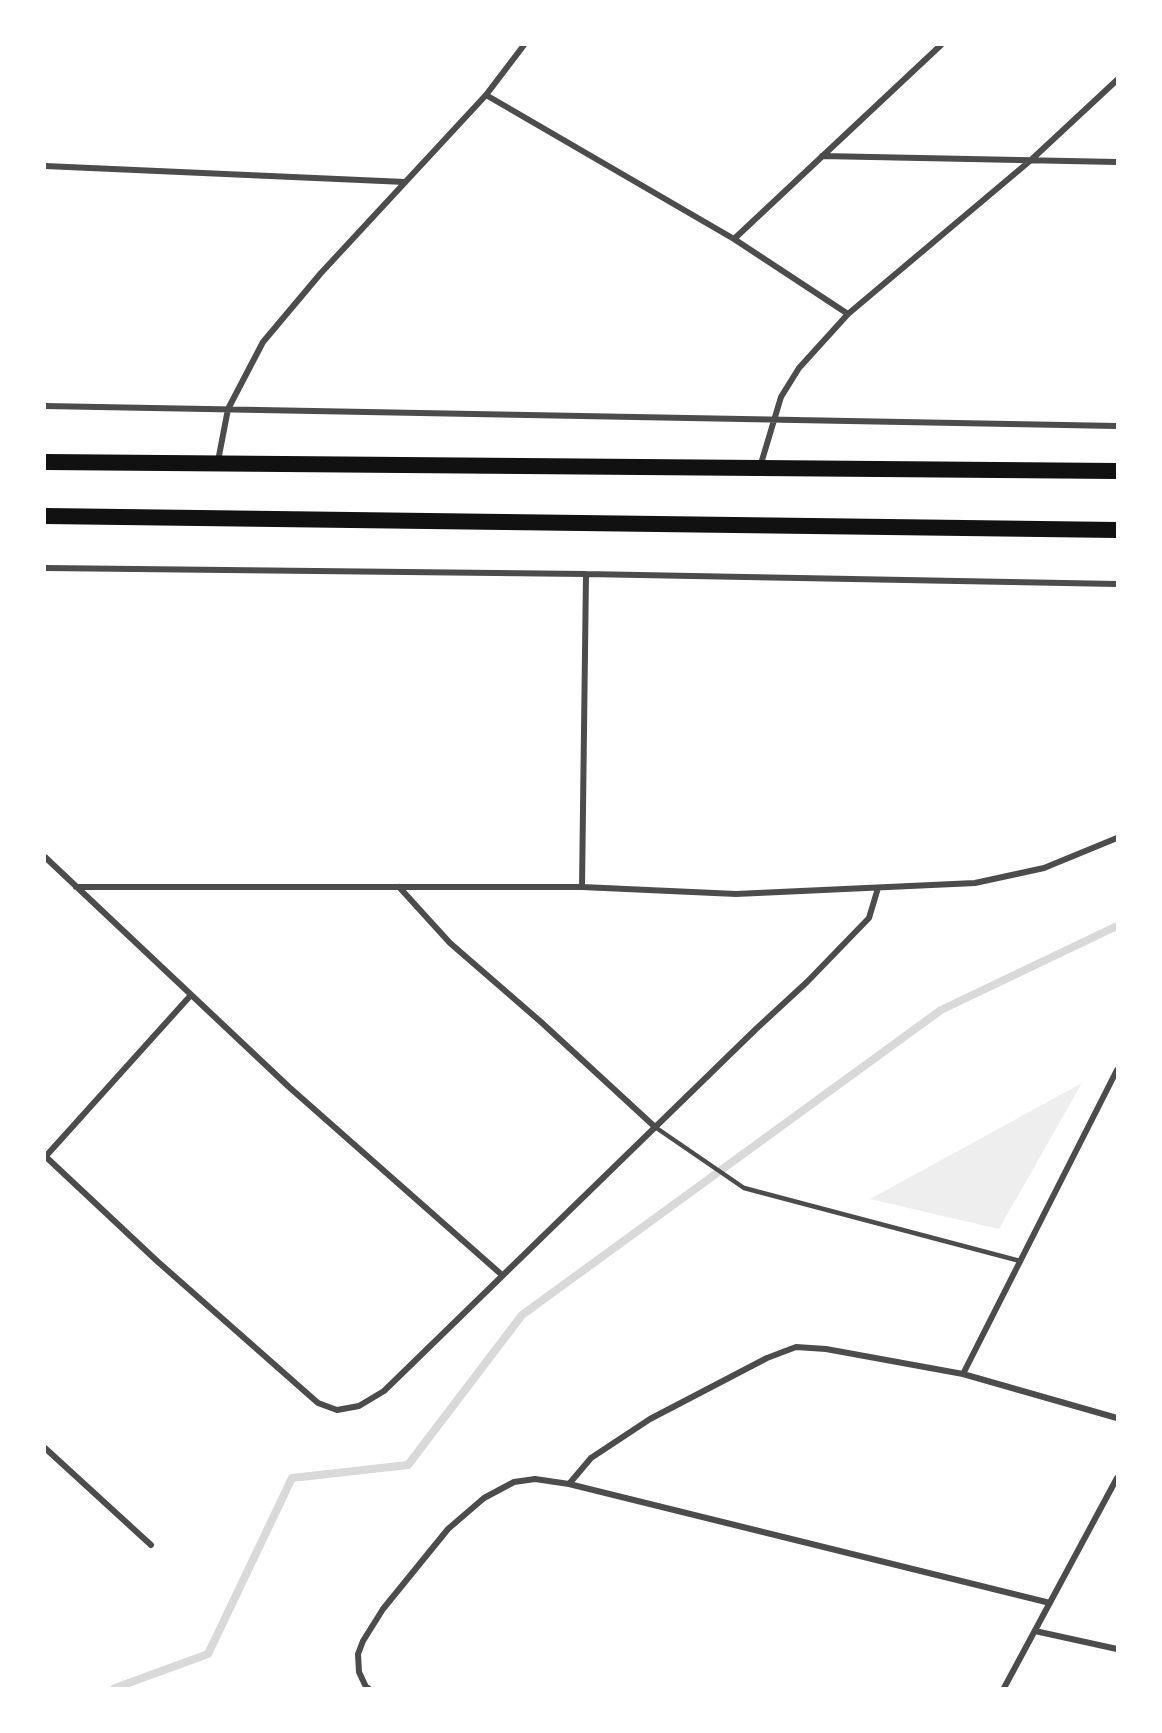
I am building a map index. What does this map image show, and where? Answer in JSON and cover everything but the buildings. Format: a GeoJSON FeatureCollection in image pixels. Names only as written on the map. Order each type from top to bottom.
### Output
{"type":"FeatureCollection","features":[{"type":"Feature","properties":{"kind":"highway"},"geometry":{"type":"LineString","coordinates":[[45,462],[1117,471]]}},
{"type":"Feature","properties":{"kind":"highway"},"geometry":{"type":"LineString","coordinates":[[45,516],[1117,530]]}},
{"type":"Feature","properties":{"kind":"street"},"geometry":{"type":"LineString","coordinates":[[218,462],[228,409],[263,342],[321,273],[486,95],[524,45]]}},
{"type":"Feature","properties":{"kind":"street"},"geometry":{"type":"LineString","coordinates":[[734,238],[941,45]]}},
{"type":"Feature","properties":{"kind":"street"},"geometry":{"type":"LineString","coordinates":[[759,468],[781,397],[799,368],[848,314],[1031,160],[1117,80]]}},
{"type":"Feature","properties":{"kind":"street"},"geometry":{"type":"LineString","coordinates":[[486,95],[734,238],[848,314]]}},
{"type":"Feature","properties":{"kind":"street"},"geometry":{"type":"LineString","coordinates":[[822,156],[1117,162]]}},
{"type":"Feature","properties":{"kind":"street"},"geometry":{"type":"LineString","coordinates":[[45,166],[405,182]]}},
{"type":"Feature","properties":{"kind":"street"},"geometry":{"type":"LineString","coordinates":[[45,406],[1117,426]]}},
{"type":"Feature","properties":{"kind":"street"},"geometry":{"type":"LineString","coordinates":[[45,568],[586,574],[1117,584]]}},
{"type":"Feature","properties":{"kind":"street"},"geometry":{"type":"LineString","coordinates":[[582,887],[586,574]]}},
{"type":"Feature","properties":{"kind":"street"},"geometry":{"type":"LineString","coordinates":[[76,887],[582,887],[736,894],[878,888],[975,883],[1044,868],[1117,838]]}},
{"type":"Feature","properties":{"kind":"street"},"geometry":{"type":"LineString","coordinates":[[45,857],[289,1087],[502,1275]]}},
{"type":"Feature","properties":{"kind":"street"},"geometry":{"type":"LineString","coordinates":[[399,886],[450,943],[541,1022],[655,1127]]}},
{"type":"Feature","properties":{"kind":"street"},"geometry":{"type":"LineString","coordinates":[[191,995],[45,1156],[157,1261],[318,1403],[337,1410],[359,1406],[384,1391],[807,982],[869,918],[878,888]]}},
{"type":"Feature","properties":{"kind":"street"},"geometry":{"type":"LineString","coordinates":[[963,1374],[1117,1070]]}},
{"type":"Feature","properties":{"kind":"street"},"geometry":{"type":"LineString","coordinates":[[568,1484],[581,1467],[602,1449],[650,1419],[781,1351],[796,1347],[811,1347],[963,1374],[1117,1418]]}},
{"type":"Feature","properties":{"kind":"street"},"geometry":{"type":"LineString","coordinates":[[45,1448],[151,1545]]}},
{"type":"Feature","properties":{"kind":"street"},"geometry":{"type":"LineString","coordinates":[[1004,1688],[1117,1478]]}},
{"type":"Feature","properties":{"kind":"street"},"geometry":{"type":"LineString","coordinates":[[368,1688],[359,1672],[358,1654],[363,1641],[383,1609],[448,1529],[484,1498],[514,1482],[535,1479],[568,1484],[1050,1603]]}},
{"type":"Feature","properties":{"kind":"street"},"geometry":{"type":"LineString","coordinates":[[1035,1630],[1117,1649]]}},
{"type":"Feature","properties":{"kind":"lane"},"geometry":{"type":"LineString","coordinates":[[655,1127],[744,1188],[1020,1261]]}},
{"type":"Feature","properties":{"kind":"shaded area"},"geometry":{"type":"Polygon","coordinates":[[[1082,1083],[999,1229],[870,1199],[1082,1083]]]}},
{"type":"Feature","properties":{"kind":"waterway"},"geometry":{"type":"LineString","coordinates":[[115,1688],[208,1654],[292,1478],[408,1465],[522,1315],[941,1010],[1117,926]]}}]}
